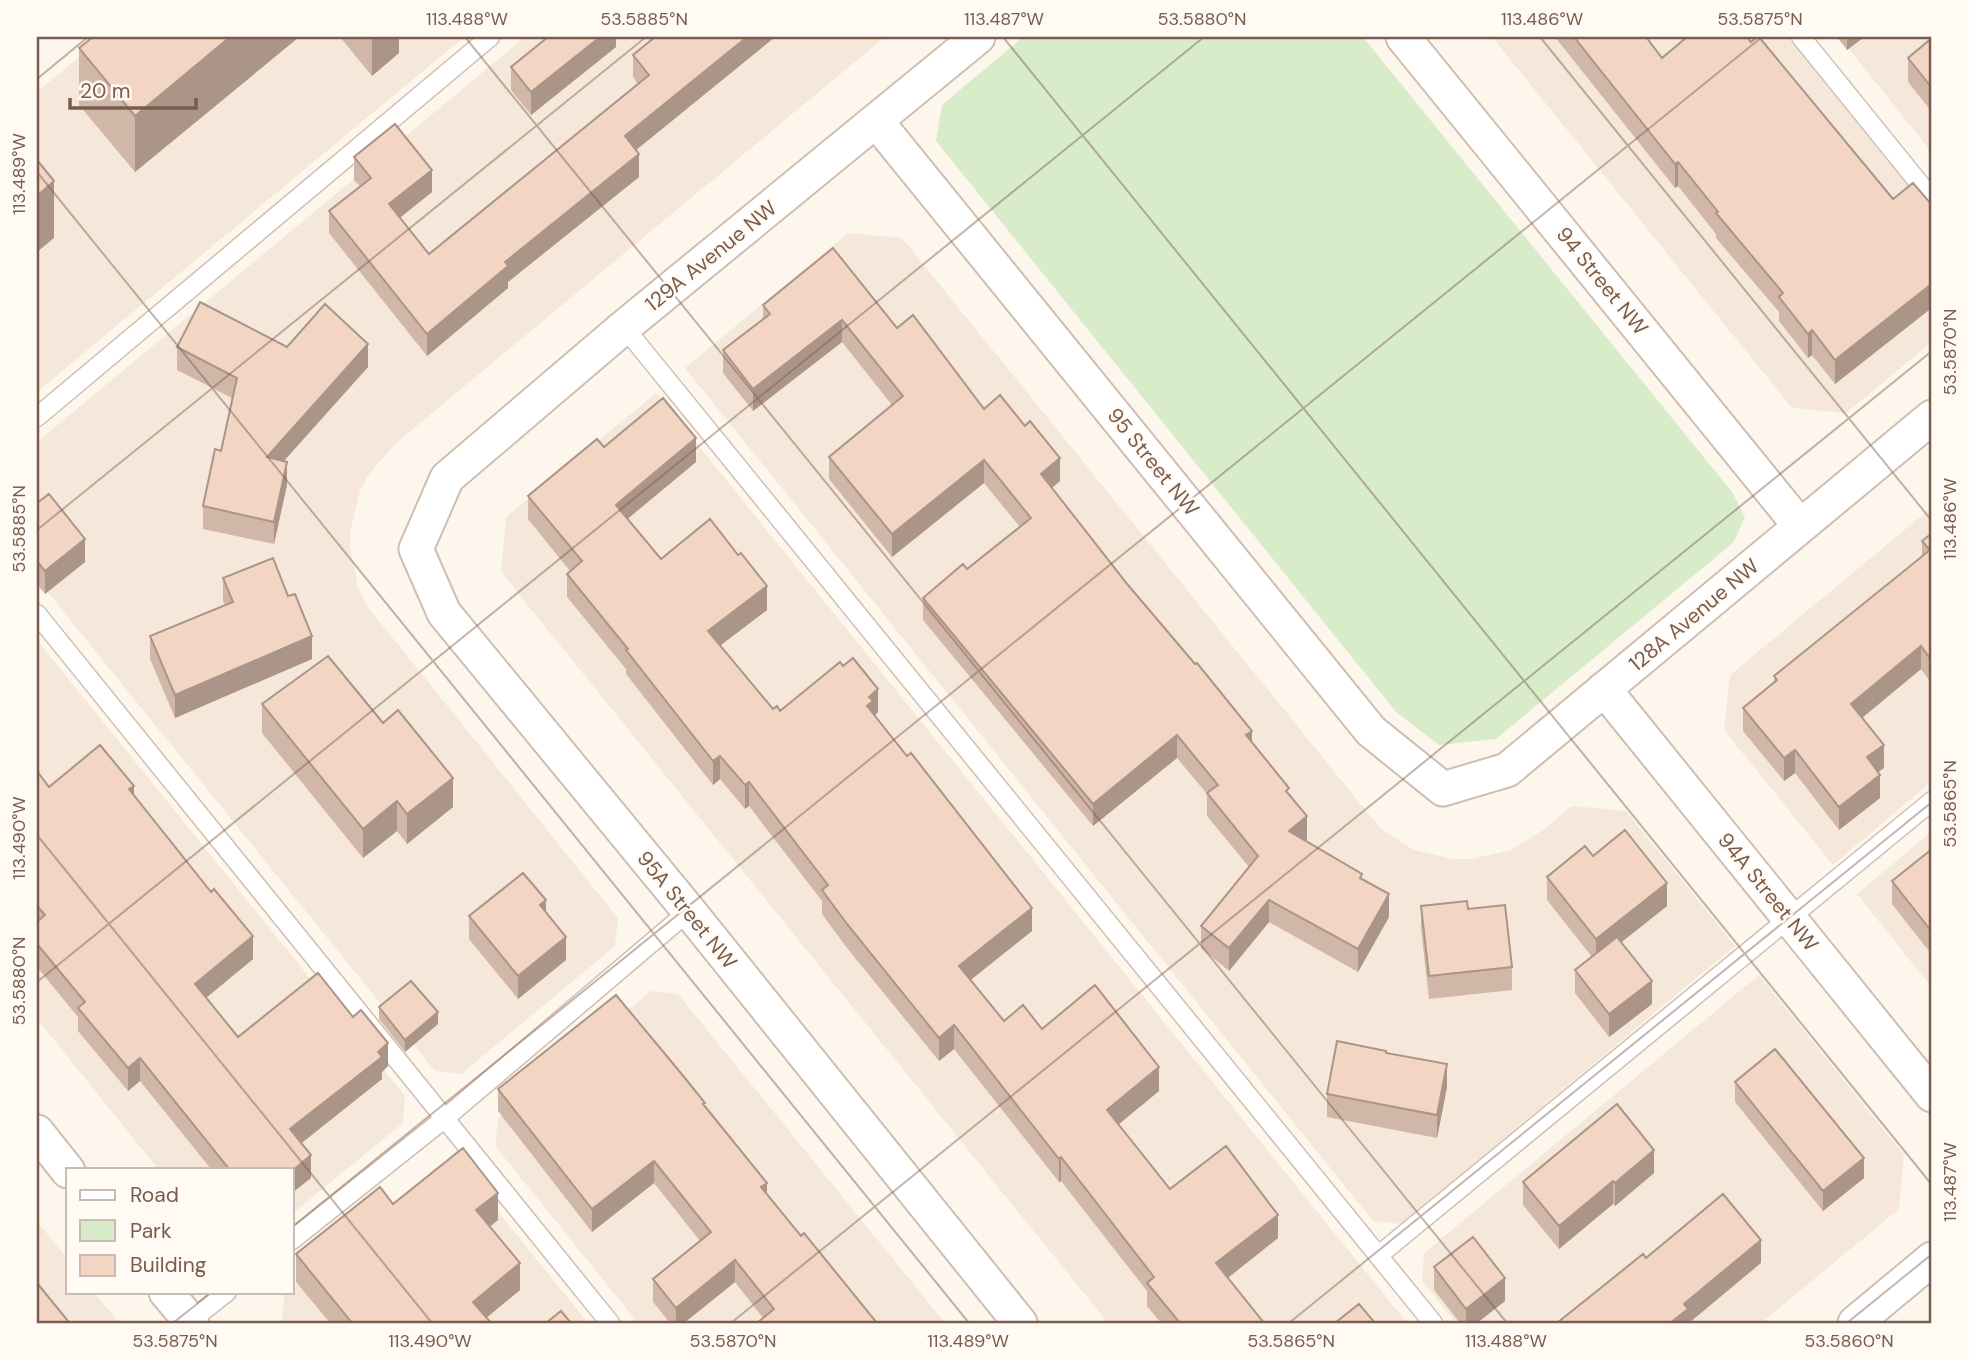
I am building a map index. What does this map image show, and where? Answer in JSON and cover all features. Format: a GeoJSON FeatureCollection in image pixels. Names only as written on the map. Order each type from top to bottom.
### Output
{"type":"FeatureCollection","features":[{"type":"Feature","properties":{"kind":"street","name":"129A Avenue NW"},"geometry":{"type":"LineString","coordinates":[[447,478],[624,327],[978,37]]}},
{"type":"Feature","properties":{"kind":"street","name":"94 Street NW"},"geometry":{"type":"LineString","coordinates":[[1404,37],[1800,526]]}},
{"type":"Feature","properties":{"kind":"street","name":"95 Street NW"},"geometry":{"type":"LineString","coordinates":[[877,122],[1371,731],[1444,789]]}},
{"type":"Feature","properties":{"kind":"street","name":"128A Avenue NW"},"geometry":{"type":"LineString","coordinates":[[1444,789],[1507,770],[1932,417]]}},
{"type":"Feature","properties":{"kind":"street","name":"95A Street NW"},"geometry":{"type":"LineString","coordinates":[[447,478],[416,549],[444,613],[689,911],[1020,1323]]}},
{"type":"Feature","properties":{"kind":"street","name":"94A Street NW"},"geometry":{"type":"LineString","coordinates":[[1604,689],[1932,1096]]}},
{"type":"Feature","properties":{"kind":"street"},"geometry":{"type":"LineString","coordinates":[[37,1132],[66,1168]]}},
{"type":"Feature","properties":{"kind":"street"},"geometry":{"type":"LineString","coordinates":[[1855,1323],[1932,1259]]}},
{"type":"Feature","properties":{"kind":"street"},"geometry":{"type":"LineString","coordinates":[[168,1294],[191,1322]]}},
{"type":"Feature","properties":{"kind":"lane"},"geometry":{"type":"LineString","coordinates":[[37,417],[490,37]]}},
{"type":"Feature","properties":{"kind":"lane"},"geometry":{"type":"LineString","coordinates":[[1801,37],[1932,200]]}},
{"type":"Feature","properties":{"kind":"lane"},"geometry":{"type":"LineString","coordinates":[[624,327],[1433,1323]]}},
{"type":"Feature","properties":{"kind":"lane"},"geometry":{"type":"LineString","coordinates":[[37,614],[610,1323]]}},
{"type":"Feature","properties":{"kind":"lane"},"geometry":{"type":"LineString","coordinates":[[1379,1255],[1932,801]]}},
{"type":"Feature","properties":{"kind":"lane"},"geometry":{"type":"LineString","coordinates":[[294,1238],[444,1119],[689,911]]}},
{"type":"Feature","properties":{"kind":"lane"},"geometry":{"type":"LineString","coordinates":[[191,1322],[225,1294]]}},
{"type":"Feature","properties":{"kind":"shaded area"},"geometry":{"type":"Polygon","coordinates":[[[103,37],[464,37],[37,392],[37,92],[103,37]]]}},
{"type":"Feature","properties":{"kind":"shaded area"},"geometry":{"type":"Polygon","coordinates":[[[525,37],[885,37],[396,443],[369,474],[360,491],[351,528],[350,547],[358,587],[367,606],[618,918],[615,946],[461,1074],[435,1071],[37,579],[37,442],[525,37]]]}},
{"type":"Feature","properties":{"kind":"shaded area"},"geometry":{"type":"Polygon","coordinates":[[[1492,37],[1789,37],[1932,214],[1932,342],[1846,413],[1792,408],[1492,37]]]}},
{"type":"Feature","properties":{"kind":"shaded area"},"geometry":{"type":"Polygon","coordinates":[[[1839,37],[1932,37],[1932,153],[1886,95],[1839,37]]]}},
{"type":"Feature","properties":{"kind":"shaded area"},"geometry":{"type":"Polygon","coordinates":[[[848,233],[902,238],[1380,828],[1414,850],[1452,859],[1472,859],[1511,850],[1543,830],[1572,806],[1626,811],[1735,946],[1401,1224],[1373,1221],[685,368],[848,233]]]}},
{"type":"Feature","properties":{"kind":"shaded area"},"geometry":{"type":"Polygon","coordinates":[[[656,393],[1407,1323],[1108,1323],[501,572],[506,517],[656,393]]]}},
{"type":"Feature","properties":{"kind":"shaded area"},"geometry":{"type":"Polygon","coordinates":[[[1932,507],[1932,781],[1833,865],[1724,730],[1730,675],[1932,507]]]}},
{"type":"Feature","properties":{"kind":"shaded area"},"geometry":{"type":"Polygon","coordinates":[[[37,640],[405,1096],[403,1123],[294,1212],[294,1168],[157,1168],[37,1019],[37,640]]]}},
{"type":"Feature","properties":{"kind":"shaded area"},"geometry":{"type":"Polygon","coordinates":[[[1932,831],[1932,988],[1857,894],[1932,831]]]}},
{"type":"Feature","properties":{"kind":"shaded area"},"geometry":{"type":"Polygon","coordinates":[[[1759,975],[1904,1155],[1899,1209],[1761,1323],[1456,1323],[1422,1281],[1424,1253],[1759,975]]]}},
{"type":"Feature","properties":{"kind":"shaded area"},"geometry":{"type":"Polygon","coordinates":[[[651,991],[678,994],[945,1323],[638,1323],[495,1146],[498,1118],[651,991]]]}},
{"type":"Feature","properties":{"kind":"shaded area"},"geometry":{"type":"Polygon","coordinates":[[[438,1168],[465,1171],[588,1323],[282,1323],[284,1295],[294,1294],[294,1286],[438,1168]]]}},
{"type":"Feature","properties":{"kind":"shaded area"},"geometry":{"type":"Polygon","coordinates":[[[37,1221],[66,1257],[66,1294],[96,1294],[119,1323],[37,1323],[37,1221]]]}},
{"type":"Feature","properties":{"kind":"green space"},"geometry":{"type":"Polygon","coordinates":[[[1023,37],[1363,37],[1732,492],[1745,517],[1733,543],[1496,739],[1439,745],[1396,712],[936,141],[942,105],[1023,37]]]}},
{"type":"Feature","properties":{"kind":"building"},"geometry":{"type":"Polygon","coordinates":[[[93,37],[230,37],[135,116],[79,48],[93,37]]]}},
{"type":"Feature","properties":{"kind":"building"},"geometry":{"type":"Polygon","coordinates":[[[548,37],[600,37],[531,92],[511,67],[548,37]]]}},
{"type":"Feature","properties":{"kind":"building"},"geometry":{"type":"Polygon","coordinates":[[[655,37],[747,37],[625,136],[639,154],[505,262],[508,266],[427,334],[329,211],[371,178],[354,157],[395,124],[432,170],[389,204],[429,254],[649,75],[633,55],[655,37]]]}},
{"type":"Feature","properties":{"kind":"building"},"geometry":{"type":"Polygon","coordinates":[[[1574,37],[1646,37],[1662,58],[1687,37],[1747,37],[1751,42],[1759,37],[1893,199],[1913,183],[1932,205],[1932,290],[1929,286],[1835,360],[1812,330],[1808,334],[1779,297],[1783,293],[1574,37]]]}},
{"type":"Feature","properties":{"kind":"building"},"geometry":{"type":"Polygon","coordinates":[[[1932,38],[1932,88],[1908,58],[1932,38]]]}},
{"type":"Feature","properties":{"kind":"building"},"geometry":{"type":"Polygon","coordinates":[[[37,160],[54,181],[37,196],[37,160]]]}},
{"type":"Feature","properties":{"kind":"building"},"geometry":{"type":"Polygon","coordinates":[[[833,248],[897,328],[913,315],[984,409],[1000,395],[1025,426],[1030,421],[1060,458],[1041,474],[1128,585],[1252,731],[1246,735],[1289,788],[1286,791],[1307,816],[1289,831],[1362,874],[1360,878],[1389,894],[1358,949],[1269,900],[1229,948],[1201,926],[1258,856],[1207,793],[1218,785],[1177,735],[1093,804],[923,598],[963,564],[967,569],[1031,518],[984,460],[892,534],[829,457],[903,396],[842,320],[753,389],[723,350],[770,314],[763,305],[833,248]]]}},
{"type":"Feature","properties":{"kind":"building"},"geometry":{"type":"Polygon","coordinates":[[[200,302],[287,347],[325,304],[368,344],[267,457],[287,462],[274,522],[203,506],[215,449],[221,451],[237,378],[177,347],[200,302]]]}},
{"type":"Feature","properties":{"kind":"building"},"geometry":{"type":"Polygon","coordinates":[[[663,398],[696,438],[616,505],[661,559],[710,519],[767,586],[708,631],[773,709],[777,706],[780,711],[840,662],[843,666],[853,658],[878,689],[869,697],[873,701],[867,706],[907,756],[911,753],[1032,908],[959,966],[1004,1021],[1023,1005],[1042,1029],[1095,985],[1159,1067],[1107,1110],[1170,1189],[1226,1146],[1278,1215],[1216,1263],[1264,1323],[1180,1323],[1147,1283],[1154,1277],[954,1025],[939,1038],[847,924],[822,890],[828,885],[749,782],[745,785],[720,756],[713,761],[567,574],[582,561],[528,496],[597,439],[604,447],[663,398]]]}},
{"type":"Feature","properties":{"kind":"building"},"geometry":{"type":"Polygon","coordinates":[[[49,494],[85,539],[45,571],[37,561],[37,503],[49,494]]]}},
{"type":"Feature","properties":{"kind":"building"},"geometry":{"type":"Polygon","coordinates":[[[1932,533],[1932,661],[1921,646],[1851,704],[1884,745],[1867,757],[1880,775],[1839,807],[1795,750],[1784,758],[1743,708],[1777,680],[1774,676],[1930,550],[1922,541],[1932,533]]]}},
{"type":"Feature","properties":{"kind":"building"},"geometry":{"type":"Polygon","coordinates":[[[273,558],[288,596],[295,594],[312,636],[175,695],[150,636],[233,602],[223,578],[273,558]]]}},
{"type":"Feature","properties":{"kind":"building"},"geometry":{"type":"Polygon","coordinates":[[[328,656],[383,723],[398,710],[453,778],[407,814],[397,801],[363,829],[262,704],[328,656]]]}},
{"type":"Feature","properties":{"kind":"building"},"geometry":{"type":"Polygon","coordinates":[[[100,745],[134,786],[129,789],[211,892],[214,889],[253,936],[195,984],[238,1037],[318,973],[353,1017],[361,1010],[388,1043],[378,1052],[382,1057],[290,1129],[311,1155],[294,1169],[228,1168],[140,1058],[128,1068],[78,1008],[85,1002],[37,944],[37,922],[45,915],[37,906],[37,771],[49,787],[100,745]]]}},
{"type":"Feature","properties":{"kind":"building"},"geometry":{"type":"Polygon","coordinates":[[[1625,830],[1667,883],[1596,939],[1547,877],[1585,846],[1593,856],[1625,830]]]}},
{"type":"Feature","properties":{"kind":"building"},"geometry":{"type":"Polygon","coordinates":[[[1932,849],[1932,932],[1892,881],[1932,849]]]}},
{"type":"Feature","properties":{"kind":"building"},"geometry":{"type":"Polygon","coordinates":[[[523,873],[546,900],[540,905],[566,937],[518,976],[469,916],[523,873]]]}},
{"type":"Feature","properties":{"kind":"building"},"geometry":{"type":"Polygon","coordinates":[[[1467,901],[1468,909],[1505,905],[1512,967],[1429,976],[1421,906],[1467,901]]]}},
{"type":"Feature","properties":{"kind":"building"},"geometry":{"type":"Polygon","coordinates":[[[1617,937],[1652,981],[1609,1014],[1575,970],[1617,937]]]}},
{"type":"Feature","properties":{"kind":"building"},"geometry":{"type":"Polygon","coordinates":[[[411,981],[438,1012],[405,1040],[379,1007],[411,981]]]}},
{"type":"Feature","properties":{"kind":"building"},"geometry":{"type":"Polygon","coordinates":[[[616,995],[767,1183],[761,1187],[801,1236],[804,1233],[877,1323],[757,1323],[774,1309],[735,1260],[676,1308],[653,1279],[711,1232],[654,1161],[592,1209],[498,1089],[616,995]]]}},
{"type":"Feature","properties":{"kind":"building"},"geometry":{"type":"Polygon","coordinates":[[[1337,1041],[1447,1064],[1437,1115],[1327,1094],[1337,1041]]]}},
{"type":"Feature","properties":{"kind":"building"},"geometry":{"type":"Polygon","coordinates":[[[1775,1049],[1864,1158],[1823,1191],[1735,1082],[1775,1049]]]}},
{"type":"Feature","properties":{"kind":"building"},"geometry":{"type":"Polygon","coordinates":[[[1617,1104],[1654,1150],[1559,1226],[1523,1182],[1617,1104]]]}},
{"type":"Feature","properties":{"kind":"building"},"geometry":{"type":"Polygon","coordinates":[[[463,1148],[498,1193],[476,1210],[520,1263],[473,1302],[491,1323],[352,1323],[296,1254],[380,1187],[393,1204],[463,1148]]]}},
{"type":"Feature","properties":{"kind":"building"},"geometry":{"type":"Polygon","coordinates":[[[1723,1194],[1761,1240],[1684,1304],[1688,1309],[1670,1323],[1557,1323],[1643,1254],[1646,1258],[1723,1194]]]}},
{"type":"Feature","properties":{"kind":"building"},"geometry":{"type":"Polygon","coordinates":[[[1473,1237],[1505,1278],[1466,1309],[1434,1267],[1473,1237]]]}},
{"type":"Feature","properties":{"kind":"building"},"geometry":{"type":"Polygon","coordinates":[[[37,1283],[68,1321],[66,1323],[37,1323],[37,1283]]]}},
{"type":"Feature","properties":{"kind":"building"},"geometry":{"type":"Polygon","coordinates":[[[1359,1304],[1375,1323],[1335,1323],[1359,1304]]]}},
{"type":"Feature","properties":{"kind":"building"},"geometry":{"type":"Polygon","coordinates":[[[561,1311],[571,1323],[546,1323],[561,1311]]]}}]}
